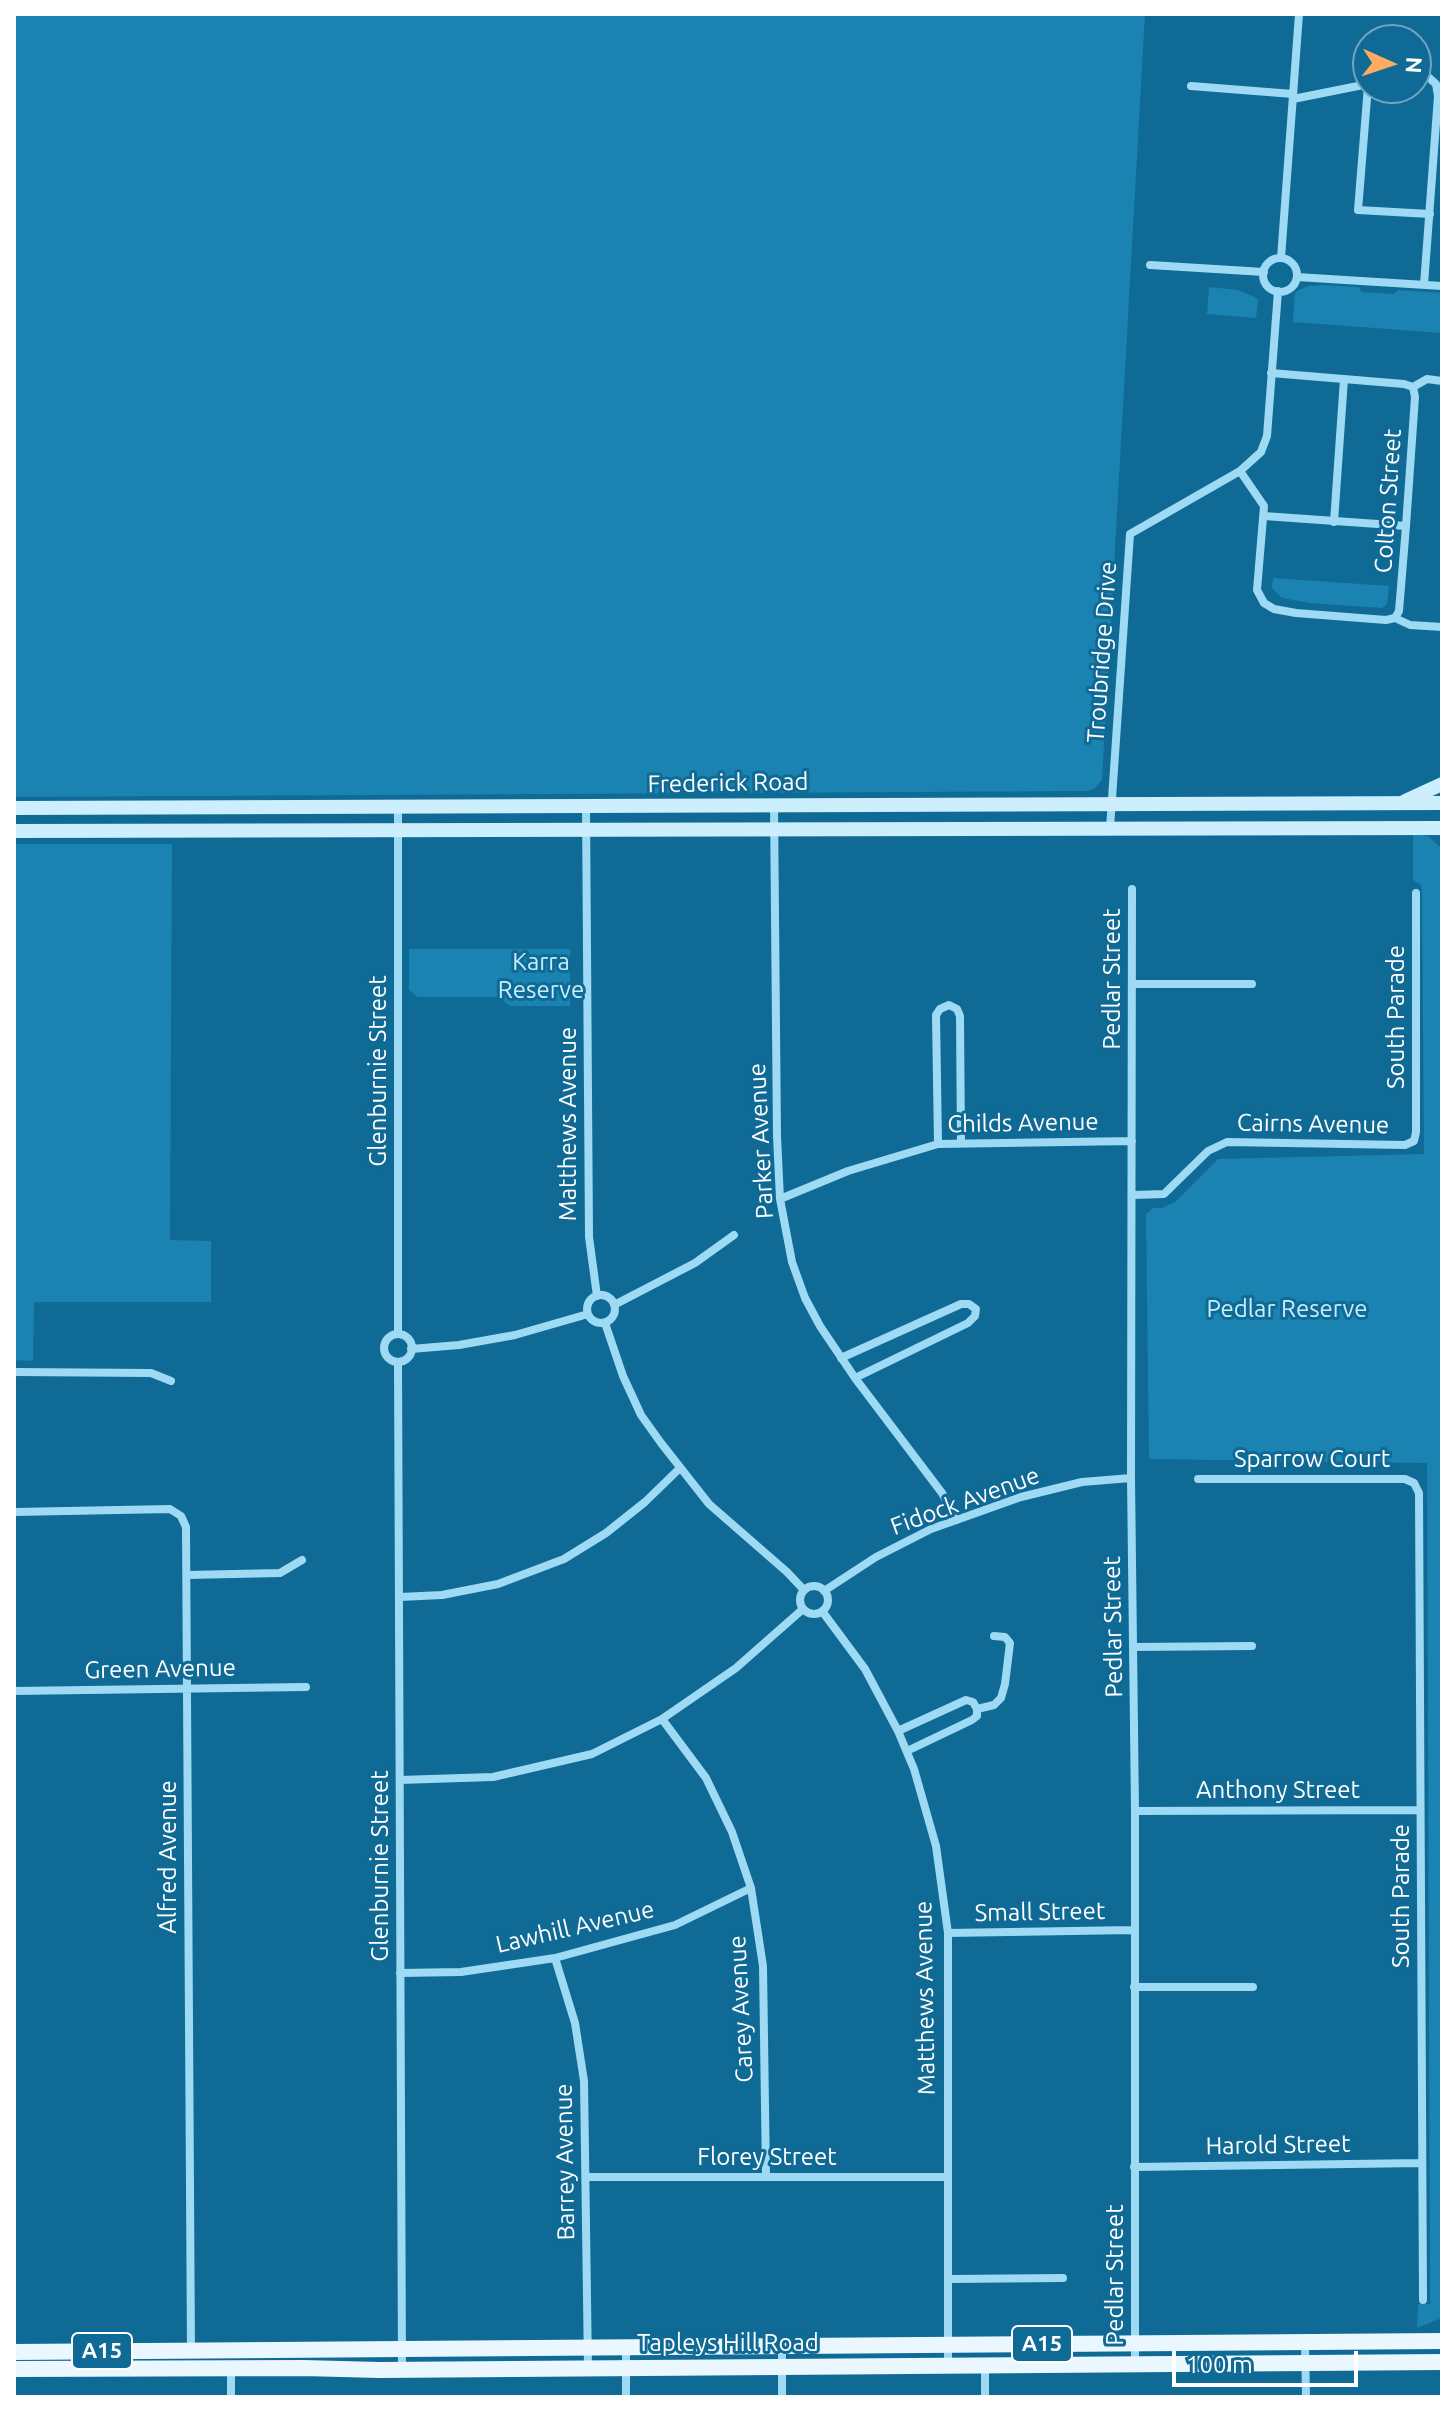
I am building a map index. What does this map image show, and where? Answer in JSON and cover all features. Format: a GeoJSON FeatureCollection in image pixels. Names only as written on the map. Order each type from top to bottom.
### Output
{"type":"FeatureCollection","features":[{"type":"Feature","properties":{"kind":"main road"},"geometry":{"type":"LineString","coordinates":[[1401,803],[1442,784]]}},
{"type":"Feature","properties":{"kind":"main road","name":"Frederick Road"},"geometry":{"type":"LineString","coordinates":[[14,808],[1442,803]]}},
{"type":"Feature","properties":{"kind":"main road"},"geometry":{"type":"LineString","coordinates":[[1420,828],[1442,840]]}},
{"type":"Feature","properties":{"kind":"main road","name":"Frederick Road"},"geometry":{"type":"LineString","coordinates":[[14,831],[1442,828]]}},
{"type":"Feature","properties":{"kind":"main road"},"geometry":{"type":"LineString","coordinates":[[1402,2341],[1430,2334],[1442,2327]]}},
{"type":"Feature","properties":{"kind":"main road","name":"Tapleys Hill Road"},"geometry":{"type":"LineString","coordinates":[[14,2352],[231,2359],[402,2349],[1442,2341]]}},
{"type":"Feature","properties":{"kind":"main road","name":"Tapleys Hill Road"},"geometry":{"type":"LineString","coordinates":[[14,2369],[191,2359]]}},
{"type":"Feature","properties":{"kind":"main road","name":"Tapleys Hill Road"},"geometry":{"type":"LineString","coordinates":[[231,2359],[402,2370],[1442,2362]]}},
{"type":"Feature","properties":{"kind":"street"},"geometry":{"type":"LineString","coordinates":[[1281,258],[1299,14]]}},
{"type":"Feature","properties":{"kind":"street"},"geometry":{"type":"LineString","coordinates":[[1424,285],[1438,96],[1436,84],[1432,80]]}},
{"type":"Feature","properties":{"kind":"street"},"geometry":{"type":"LineString","coordinates":[[1191,86],[1293,96],[1352,87]]}},
{"type":"Feature","properties":{"kind":"street"},"geometry":{"type":"LineString","coordinates":[[1366,104],[1358,210],[1430,214]]}},
{"type":"Feature","properties":{"kind":"street"},"geometry":{"type":"LineString","coordinates":[[1281,258],[1295,266],[1297,277],[1288,290],[1278,291],[1265,283],[1264,272],[1268,263],[1281,258]]}},
{"type":"Feature","properties":{"kind":"street"},"geometry":{"type":"LineString","coordinates":[[1150,265],[1264,272]]}},
{"type":"Feature","properties":{"kind":"street"},"geometry":{"type":"LineString","coordinates":[[1297,277],[1442,286]]}},
{"type":"Feature","properties":{"kind":"street","name":"Troubridge Drive"},"geometry":{"type":"LineString","coordinates":[[1112,802],[1130,534],[1240,471],[1257,457],[1264,446],[1278,291]]}},
{"type":"Feature","properties":{"kind":"street"},"geometry":{"type":"LineString","coordinates":[[1271,373],[1413,387],[1427,379],[1442,381]]}},
{"type":"Feature","properties":{"kind":"street"},"geometry":{"type":"LineString","coordinates":[[1334,522],[1344,379]]}},
{"type":"Feature","properties":{"kind":"street","name":"Colton Street"},"geometry":{"type":"LineString","coordinates":[[1395,618],[1399,611],[1406,526],[1415,397],[1413,387]]}},
{"type":"Feature","properties":{"kind":"street"},"geometry":{"type":"LineString","coordinates":[[1240,471],[1264,506],[1257,590],[1264,603],[1274,609],[1296,613],[1386,620],[1395,618],[1410,625],[1442,627]]}},
{"type":"Feature","properties":{"kind":"street"},"geometry":{"type":"LineString","coordinates":[[1264,516],[1406,526]]}},
{"type":"Feature","properties":{"kind":"street"},"geometry":{"type":"LineString","coordinates":[[1110,828],[1112,802]]}},
{"type":"Feature","properties":{"kind":"street","name":"Parker Avenue"},"geometry":{"type":"LineString","coordinates":[[774,805],[777,1136],[780,1199],[792,1262],[805,1298],[820,1326],[855,1378],[942,1493],[957,1520]]}},
{"type":"Feature","properties":{"kind":"street","name":"Matthews Avenue"},"geometry":{"type":"LineString","coordinates":[[586,806],[589,1237],[597,1296]]}},
{"type":"Feature","properties":{"kind":"street","name":"Glenburnie Street"},"geometry":{"type":"LineString","coordinates":[[398,807],[398,1334]]}},
{"type":"Feature","properties":{"kind":"street","name":"Pedlar Street"},"geometry":{"type":"LineString","coordinates":[[1132,889],[1135,2364]]}},
{"type":"Feature","properties":{"kind":"street","name":"South Parade"},"geometry":{"type":"LineString","coordinates":[[1414,1141],[1416,893]]}},
{"type":"Feature","properties":{"kind":"street"},"geometry":{"type":"LineString","coordinates":[[1132,984],[1252,984]]}},
{"type":"Feature","properties":{"kind":"street"},"geometry":{"type":"LineString","coordinates":[[938,1144],[936,1015],[949,1005],[957,1009],[960,1016],[961,1143]]}},
{"type":"Feature","properties":{"kind":"street","name":"Childs Avenue"},"geometry":{"type":"LineString","coordinates":[[780,1199],[848,1171],[938,1144],[1132,1141]]}},
{"type":"Feature","properties":{"kind":"street","name":"Cairns Avenue"},"geometry":{"type":"LineString","coordinates":[[1133,1195],[1164,1194],[1208,1151],[1227,1142],[1405,1145],[1414,1141]]}},
{"type":"Feature","properties":{"kind":"street"},"geometry":{"type":"LineString","coordinates":[[614,1305],[695,1263],[734,1235]]}},
{"type":"Feature","properties":{"kind":"street"},"geometry":{"type":"LineString","coordinates":[[588,1314],[589,1304],[597,1296],[606,1296],[614,1305]]}},
{"type":"Feature","properties":{"kind":"street"},"geometry":{"type":"LineString","coordinates":[[841,1358],[961,1304],[969,1304],[976,1309],[975,1316],[968,1323],[855,1378]]}},
{"type":"Feature","properties":{"kind":"street"},"geometry":{"type":"LineString","coordinates":[[588,1314],[597,1323],[605,1323],[612,1318],[614,1305]]}},
{"type":"Feature","properties":{"kind":"street"},"geometry":{"type":"LineString","coordinates":[[411,1349],[459,1345],[515,1335],[588,1314]]}},
{"type":"Feature","properties":{"kind":"street"},"geometry":{"type":"LineString","coordinates":[[605,1323],[623,1376],[641,1415],[680,1468],[709,1504],[804,1590]]}},
{"type":"Feature","properties":{"kind":"street"},"geometry":{"type":"LineString","coordinates":[[398,1334],[406,1337],[411,1349],[406,1359],[398,1362],[387,1356],[384,1348],[386,1340],[398,1334]]}},
{"type":"Feature","properties":{"kind":"street","name":"Glenburnie Street"},"geometry":{"type":"LineString","coordinates":[[398,1362],[402,2370]]}},
{"type":"Feature","properties":{"kind":"street"},"geometry":{"type":"LineString","coordinates":[[14,1372],[151,1373],[171,1381]]}},
{"type":"Feature","properties":{"kind":"street"},"geometry":{"type":"LineString","coordinates":[[400,1597],[442,1595],[498,1584],[564,1559],[606,1533],[645,1502],[680,1468]]}},
{"type":"Feature","properties":{"kind":"street","name":"Fidock Avenue"},"geometry":{"type":"LineString","coordinates":[[824,1591],[876,1557],[931,1529],[1021,1497],[1082,1482],[1131,1478]]}},
{"type":"Feature","properties":{"kind":"street","name":"Sparrow Court"},"geometry":{"type":"LineString","coordinates":[[1198,1479],[1405,1479],[1414,1483],[1419,1493]]}},
{"type":"Feature","properties":{"kind":"street","name":"South Parade"},"geometry":{"type":"LineString","coordinates":[[1419,1493],[1423,2300]]}},
{"type":"Feature","properties":{"kind":"street","name":"Alfred Avenue"},"geometry":{"type":"LineString","coordinates":[[14,1512],[170,1509],[181,1516],[186,1527],[191,2359]]}},
{"type":"Feature","properties":{"kind":"street"},"geometry":{"type":"LineString","coordinates":[[187,1575],[280,1573],[302,1560]]}},
{"type":"Feature","properties":{"kind":"street"},"geometry":{"type":"LineString","coordinates":[[814,1587],[824,1591],[828,1601],[822,1611],[814,1614],[803,1609],[800,1599],[804,1590],[814,1587]]}},
{"type":"Feature","properties":{"kind":"street"},"geometry":{"type":"LineString","coordinates":[[400,1780],[493,1777],[592,1754],[662,1719],[736,1668],[803,1609]]}},
{"type":"Feature","properties":{"kind":"street","name":"Matthews Avenue"},"geometry":{"type":"LineString","coordinates":[[822,1611],[865,1669],[898,1731],[936,1846],[948,1933],[948,2366]]}},
{"type":"Feature","properties":{"kind":"street"},"geometry":{"type":"LineString","coordinates":[[977,1709],[994,1705],[1001,1698],[1005,1684],[1010,1643],[1005,1637],[994,1636]]}},
{"type":"Feature","properties":{"kind":"street"},"geometry":{"type":"LineString","coordinates":[[1133,1647],[1252,1646]]}},
{"type":"Feature","properties":{"kind":"street","name":"Green Avenue"},"geometry":{"type":"LineString","coordinates":[[14,1691],[306,1687]]}},
{"type":"Feature","properties":{"kind":"street"},"geometry":{"type":"LineString","coordinates":[[898,1731],[966,1700],[973,1702],[977,1709],[977,1716],[972,1720],[907,1751]]}},
{"type":"Feature","properties":{"kind":"street","name":"Carey Avenue"},"geometry":{"type":"LineString","coordinates":[[662,1719],[706,1778],[732,1832],[751,1888],[763,1966],[766,2177]]}},
{"type":"Feature","properties":{"kind":"street","name":"Anthony Street"},"geometry":{"type":"LineString","coordinates":[[1135,1811],[1420,1810]]}},
{"type":"Feature","properties":{"kind":"street","name":"Lawhill Avenue"},"geometry":{"type":"LineString","coordinates":[[400,1973],[461,1972],[555,1958],[675,1925],[751,1888]]}},
{"type":"Feature","properties":{"kind":"street","name":"Small Street"},"geometry":{"type":"LineString","coordinates":[[948,1933],[1133,1930]]}},
{"type":"Feature","properties":{"kind":"street","name":"Barrey Avenue"},"geometry":{"type":"LineString","coordinates":[[555,1958],[575,2023],[584,2081],[588,2369]]}},
{"type":"Feature","properties":{"kind":"street"},"geometry":{"type":"LineString","coordinates":[[1134,1987],[1253,1987]]}},
{"type":"Feature","properties":{"kind":"street","name":"Harold Street"},"geometry":{"type":"LineString","coordinates":[[1134,2167],[1422,2163]]}},
{"type":"Feature","properties":{"kind":"street","name":"Florey Street"},"geometry":{"type":"LineString","coordinates":[[586,2177],[948,2177]]}},
{"type":"Feature","properties":{"kind":"street"},"geometry":{"type":"LineString","coordinates":[[948,2279],[1063,2278]]}},
{"type":"Feature","properties":{"kind":"street"},"geometry":{"type":"LineString","coordinates":[[1305,2342],[1306,2397]]}},
{"type":"Feature","properties":{"kind":"street"},"geometry":{"type":"LineString","coordinates":[[782,2346],[782,2397]]}},
{"type":"Feature","properties":{"kind":"street"},"geometry":{"type":"LineString","coordinates":[[626,2347],[626,2397]]}},
{"type":"Feature","properties":{"kind":"street"},"geometry":{"type":"LineString","coordinates":[[231,2359],[231,2397]]}},
{"type":"Feature","properties":{"kind":"street"},"geometry":{"type":"LineString","coordinates":[[985,2365],[985,2397]]}},
{"type":"Feature","properties":{"kind":"green space"},"geometry":{"type":"Polygon","coordinates":[[[14,14],[1145,14],[1102,780],[1088,791],[14,797],[14,14]]]}},
{"type":"Feature","properties":{"kind":"green space"},"geometry":{"type":"Polygon","coordinates":[[[1308,286],[1358,287],[1362,292],[1394,294],[1398,290],[1442,293],[1442,333],[1293,322],[1295,292],[1308,286]]]}},
{"type":"Feature","properties":{"kind":"green space"},"geometry":{"type":"Polygon","coordinates":[[[1209,287],[1238,290],[1255,297],[1258,300],[1256,318],[1207,314],[1209,287]]]}},
{"type":"Feature","properties":{"kind":"green space"},"geometry":{"type":"Polygon","coordinates":[[[1273,578],[1389,586],[1387,604],[1382,608],[1282,598],[1272,588],[1273,578]]]}},
{"type":"Feature","properties":{"kind":"green space","name":"Pedlar Reserve"},"geometry":{"type":"Polygon","coordinates":[[[1413,832],[1429,837],[1442,849],[1442,2318],[1417,2328],[1418,2304],[1430,2304],[1427,1463],[1149,1459],[1146,1214],[1153,1208],[1175,1202],[1218,1159],[1424,1154],[1422,893],[1421,885],[1413,880],[1413,832]]]}},
{"type":"Feature","properties":{"kind":"green space"},"geometry":{"type":"Polygon","coordinates":[[[14,844],[172,844],[170,1240],[211,1241],[211,1302],[34,1302],[33,1361],[14,1360],[14,844]]]}},
{"type":"Feature","properties":{"kind":"green space","name":"Karra Reserve"},"geometry":{"type":"Polygon","coordinates":[[[409,949],[570,949],[570,1006],[510,1006],[499,997],[417,997],[409,990],[409,949]]]}}]}
